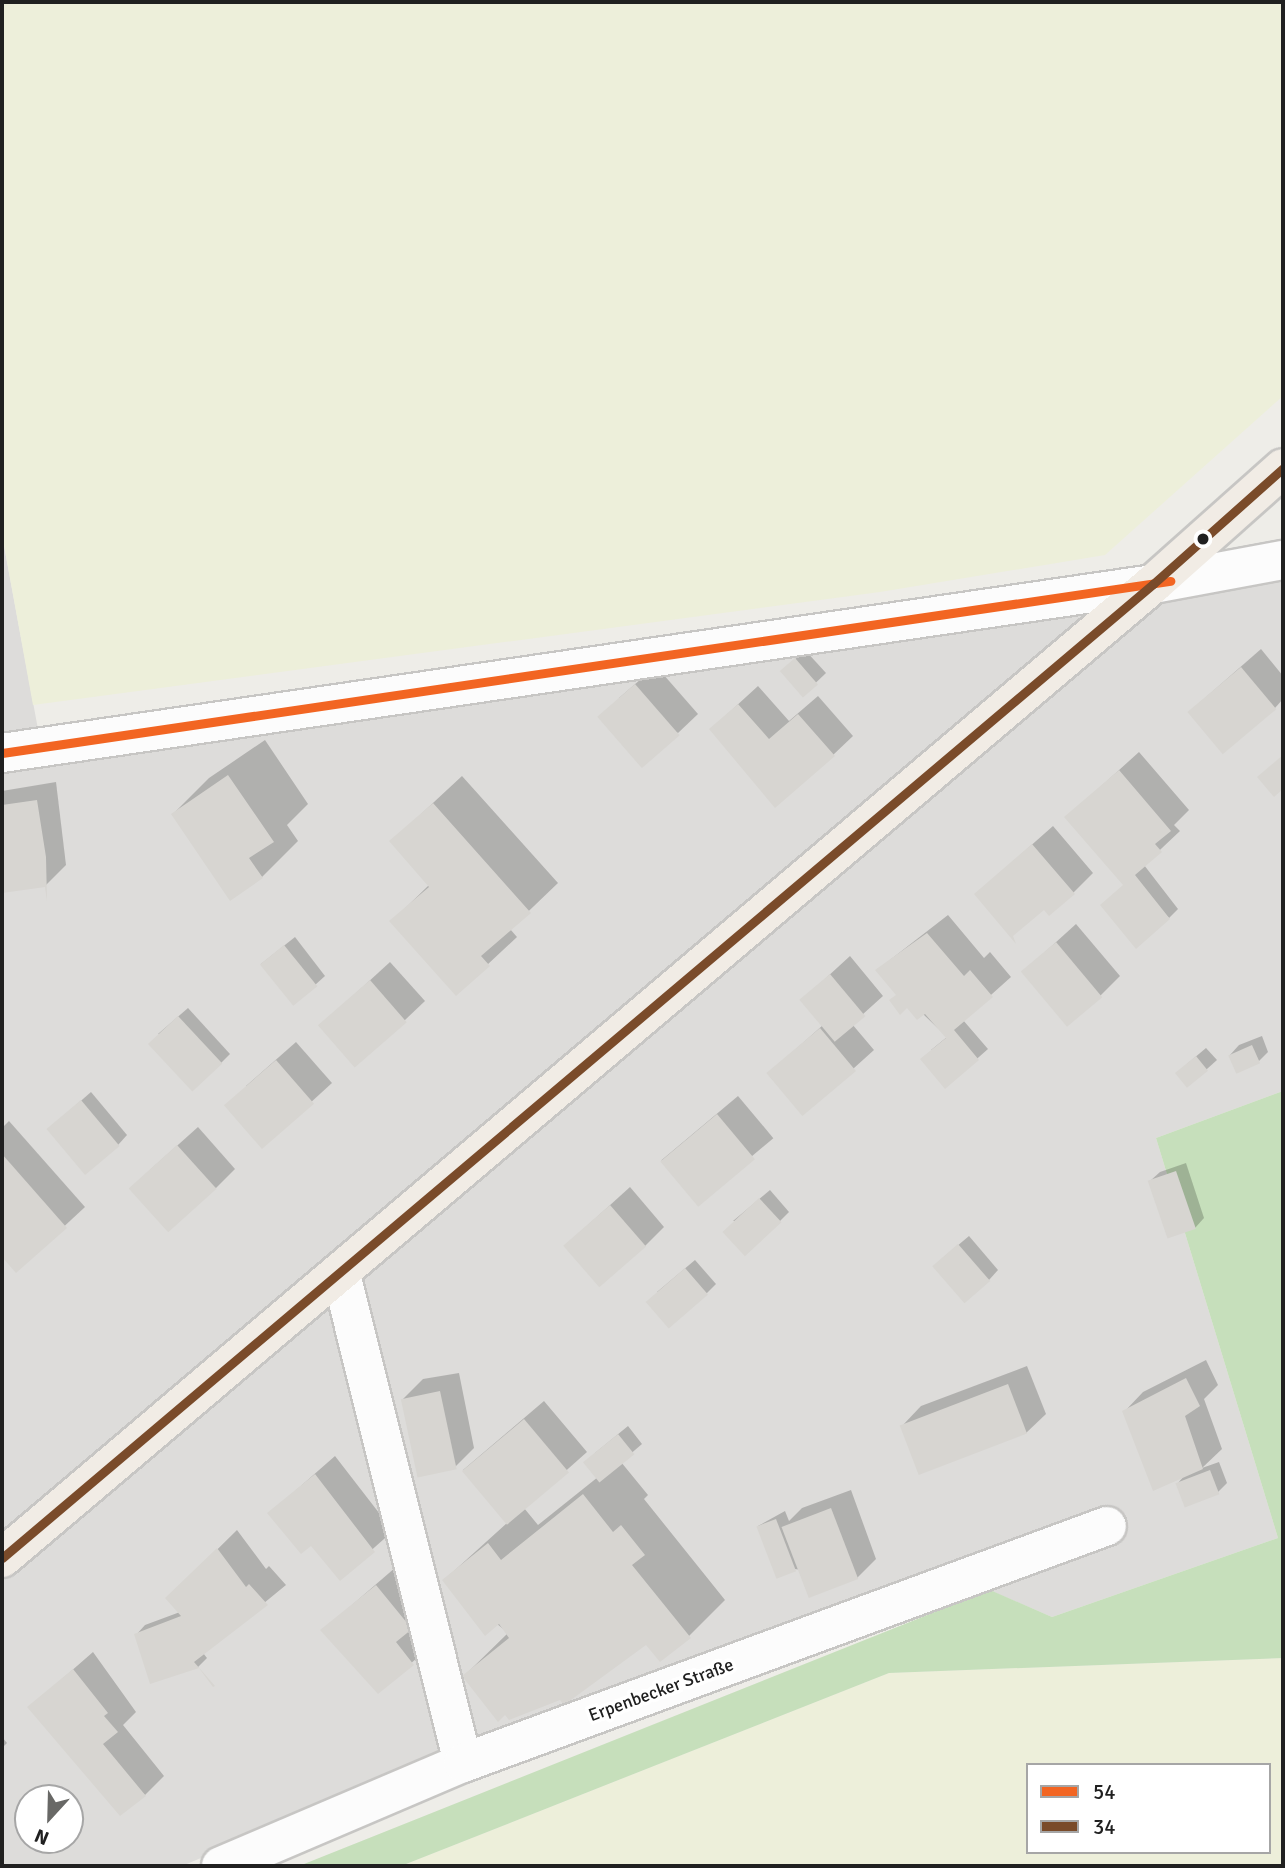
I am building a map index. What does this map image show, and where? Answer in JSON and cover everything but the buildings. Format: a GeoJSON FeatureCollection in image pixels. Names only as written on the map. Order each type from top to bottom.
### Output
{"type":"FeatureCollection","features":[{"type":"Feature","properties":{"kind":"main road"},"geometry":{"type":"LineString","coordinates":[[2,1558],[341,1274],[1153,584],[1283,468]]}},
{"type":"Feature","properties":{"kind":"street"},"geometry":{"type":"LineString","coordinates":[[2,753],[1153,584],[1283,560]]}},
{"type":"Feature","properties":{"kind":"street"},"geometry":{"type":"LineString","coordinates":[[341,1274],[463,1763]]}},
{"type":"Feature","properties":{"kind":"street","name":"Erpenbecker Straße"},"geometry":{"type":"LineString","coordinates":[[220,1866],[463,1763],[1107,1526]]}},
{"type":"Feature","properties":{"kind":"shaded area"},"geometry":{"type":"Polygon","coordinates":[[[2,535],[45,767],[1283,580],[1283,1091],[1156,1138],[1278,1538],[1052,1617],[935,1567],[435,1759],[182,1866],[2,1866],[2,535]]]}},
{"type":"Feature","properties":{"kind":"green space"},"geometry":{"type":"Polygon","coordinates":[[[2,2],[1283,2],[1283,396],[1105,555],[880,592],[33,705],[2,534],[2,2]]]}},
{"type":"Feature","properties":{"kind":"green space"},"geometry":{"type":"Polygon","coordinates":[[[1283,1091],[1283,1658],[889,1673],[401,1866],[299,1866],[990,1590],[1052,1617],[1278,1538],[1156,1138],[1283,1091]]]}},
{"type":"Feature","properties":{"kind":"green space"},"geometry":{"type":"Polygon","coordinates":[[[1283,1658],[1283,1866],[401,1866],[889,1673],[1283,1658]]]}},
{"type":"Feature","properties":{"kind":"transit line","name":"34"},"geometry":{"type":"LineString","coordinates":[[2,1558],[1153,584],[1283,468]]}},
{"type":"Feature","properties":{"kind":"transit line","name":"54"},"geometry":{"type":"LineString","coordinates":[[2,753],[1170,581]]}}]}
